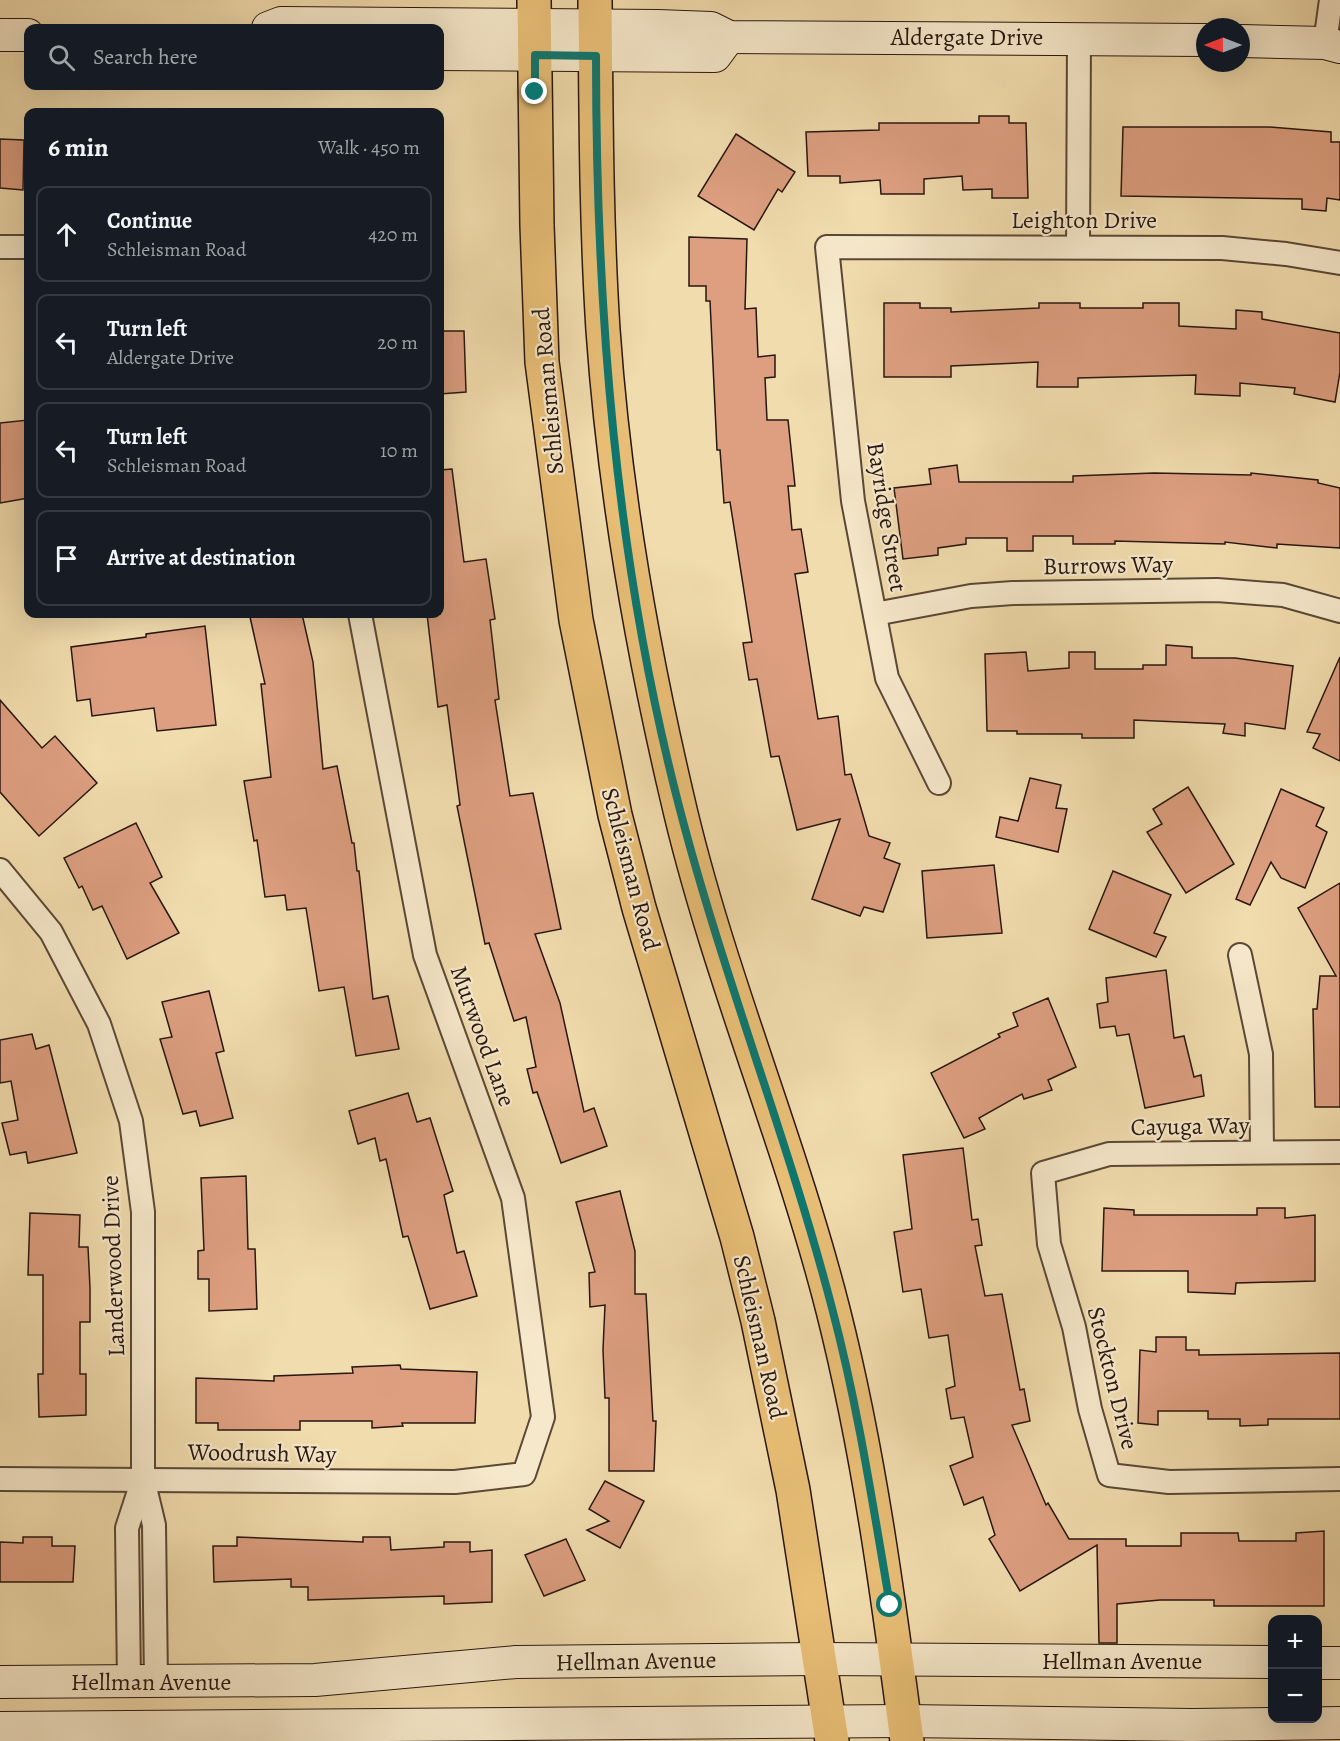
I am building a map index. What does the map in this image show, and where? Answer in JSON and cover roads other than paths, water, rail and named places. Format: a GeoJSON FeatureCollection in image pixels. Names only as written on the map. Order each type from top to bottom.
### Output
{"type":"FeatureCollection","features":[{"type":"Feature","properties":{"kind":"main road"},"geometry":{"type":"LineString","coordinates":[[278,24],[344,24]]}},
{"type":"Feature","properties":{"kind":"main road"},"geometry":{"type":"LineString","coordinates":[[444,26],[534,27]]}},
{"type":"Feature","properties":{"kind":"main road"},"geometry":{"type":"LineString","coordinates":[[444,53],[534,27]]}},
{"type":"Feature","properties":{"kind":"main road","name":"Aldergate Drive"},"geometry":{"type":"LineString","coordinates":[[534,27],[596,27],[715,56],[729,37],[1196,40]]}},
{"type":"Feature","properties":{"kind":"main road","name":"Schleisman Road"},"geometry":{"type":"LineString","coordinates":[[534,27],[542,363],[576,620],[618,825],[639,908],[737,1237],[758,1321],[793,1490],[831,1732]]}},
{"type":"Feature","properties":{"kind":"main road"},"geometry":{"type":"LineString","coordinates":[[596,27],[598,232],[603,332],[613,442],[629,562],[648,668],[678,803],[708,914],[833,1310],[864,1451],[890,1605],[906,1731]]}},
{"type":"Feature","properties":{"kind":"main road"},"geometry":{"type":"LineString","coordinates":[[0,35],[24,35]]}},
{"type":"Feature","properties":{"kind":"main road"},"geometry":{"type":"LineString","coordinates":[[1250,41],[1332,45]]}},
{"type":"Feature","properties":{"kind":"main road","name":"Hellman Avenue"},"geometry":{"type":"LineString","coordinates":[[0,1682],[315,1680],[516,1662],[820,1659],[1268,1662]]}},
{"type":"Feature","properties":{"kind":"main road"},"geometry":{"type":"LineString","coordinates":[[1322,1663],[1340,1663]]}},
{"type":"Feature","properties":{"kind":"main road","name":"Hellman Avenue"},"geometry":{"type":"LineString","coordinates":[[0,1728],[831,1732],[1340,1723]]}},
{"type":"Feature","properties":{"kind":"street"},"geometry":{"type":"LineString","coordinates":[[1331,0],[1332,45]]}},
{"type":"Feature","properties":{"kind":"street"},"geometry":{"type":"LineString","coordinates":[[1078,247],[1079,38]]}},
{"type":"Feature","properties":{"kind":"street"},"geometry":{"type":"LineString","coordinates":[[0,247],[24,247]]}},
{"type":"Feature","properties":{"kind":"street","name":"Leighton Drive"},"geometry":{"type":"LineString","coordinates":[[827,247],[1222,249],[1286,254],[1340,263]]}},
{"type":"Feature","properties":{"kind":"street","name":"Bayridge Street"},"geometry":{"type":"LineString","coordinates":[[827,247],[853,501],[887,678],[939,783]]}},
{"type":"Feature","properties":{"kind":"street","name":"Burrows Way"},"geometry":{"type":"LineString","coordinates":[[875,614],[971,596],[1013,593],[1217,590],[1283,595],[1340,611]]}},
{"type":"Feature","properties":{"kind":"street","name":"Murwood Lane"},"geometry":{"type":"LineString","coordinates":[[361,618],[425,955],[513,1198],[543,1417],[524,1474]]}},
{"type":"Feature","properties":{"kind":"street","name":"Landerwood Drive"},"geometry":{"type":"LineString","coordinates":[[0,870],[51,932],[99,1024],[131,1121],[143,1212],[143,1479],[154,1525],[142,1682]]}},
{"type":"Feature","properties":{"kind":"street"},"geometry":{"type":"LineString","coordinates":[[1240,955],[1261,1054],[1262,1152]]}},
{"type":"Feature","properties":{"kind":"street","name":"Cayuga Way"},"geometry":{"type":"LineString","coordinates":[[1043,1173],[1109,1154],[1340,1152]]}},
{"type":"Feature","properties":{"kind":"street","name":"Stockton Drive"},"geometry":{"type":"LineString","coordinates":[[1043,1173],[1049,1244],[1074,1327],[1090,1409],[1109,1475],[1169,1482],[1340,1479]]}},
{"type":"Feature","properties":{"kind":"street","name":"Woodrush Way"},"geometry":{"type":"LineString","coordinates":[[0,1479],[455,1482],[524,1474]]}}]}
